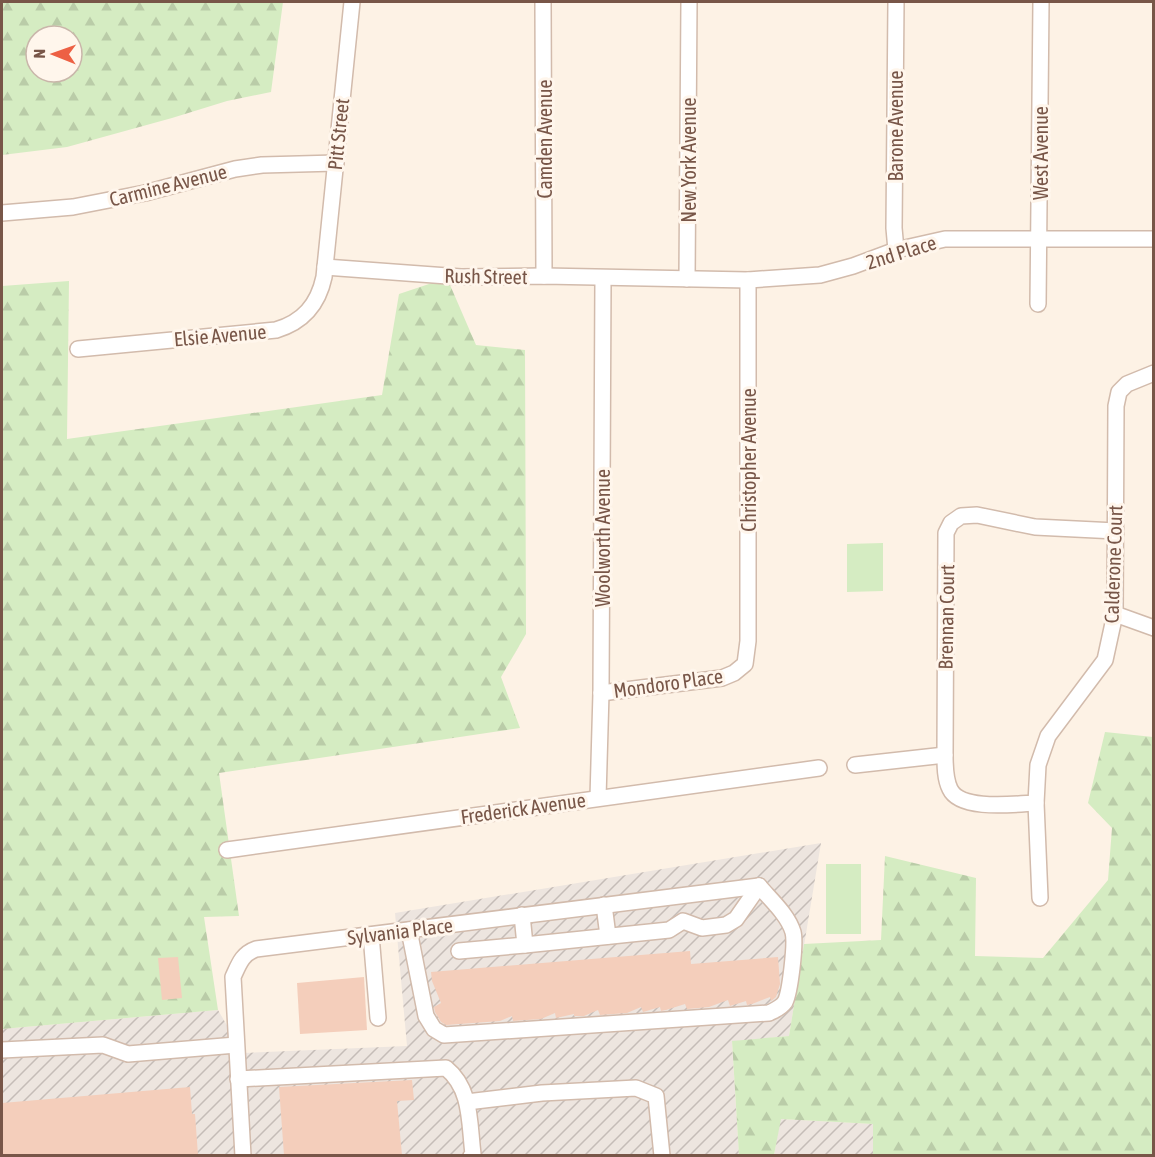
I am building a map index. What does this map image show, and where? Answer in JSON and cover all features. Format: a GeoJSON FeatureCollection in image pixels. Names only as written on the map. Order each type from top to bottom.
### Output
{"type":"FeatureCollection","features":[{"type":"Feature","properties":{"kind":"street","name":"Pitt Street"},"geometry":{"type":"LineString","coordinates":[[325,267],[352,2]]}},
{"type":"Feature","properties":{"kind":"street","name":"Camden Avenue"},"geometry":{"type":"LineString","coordinates":[[543,2],[544,276]]}},
{"type":"Feature","properties":{"kind":"street","name":"New York Avenue"},"geometry":{"type":"LineString","coordinates":[[687,279],[689,2]]}},
{"type":"Feature","properties":{"kind":"street","name":"Barone Avenue"},"geometry":{"type":"LineString","coordinates":[[896,2],[894,216],[896,250]]}},
{"type":"Feature","properties":{"kind":"street","name":"West Avenue"},"geometry":{"type":"LineString","coordinates":[[1038,304],[1041,2]]}},
{"type":"Feature","properties":{"kind":"street","name":"Carmine Avenue"},"geometry":{"type":"LineString","coordinates":[[2,213],[73,207],[145,193],[235,169],[262,165],[336,163]]}},
{"type":"Feature","properties":{"kind":"street","name":"2nd Place"},"geometry":{"type":"LineString","coordinates":[[687,279],[748,280],[820,274],[854,266],[896,250],[945,239],[1154,239]]}},
{"type":"Feature","properties":{"kind":"street","name":"Rush Street"},"geometry":{"type":"LineString","coordinates":[[325,267],[461,277],[687,279]]}},
{"type":"Feature","properties":{"kind":"street","name":"Elsie Avenue"},"geometry":{"type":"LineString","coordinates":[[78,349],[269,331],[288,326],[308,312],[316,301],[321,290],[325,267]]}},
{"type":"Feature","properties":{"kind":"street","name":"Woolworth Avenue"},"geometry":{"type":"LineString","coordinates":[[598,798],[601,693],[603,279]]}},
{"type":"Feature","properties":{"kind":"street","name":"Christopher Avenue"},"geometry":{"type":"LineString","coordinates":[[748,280],[748,641]]}},
{"type":"Feature","properties":{"kind":"street","name":"Calderone Court"},"geometry":{"type":"LineString","coordinates":[[1040,898],[1036,803],[1038,765],[1048,736],[1105,660],[1115,614],[1116,406],[1119,392],[1127,384],[1154,373]]}},
{"type":"Feature","properties":{"kind":"street","name":"Brennan Court"},"geometry":{"type":"LineString","coordinates":[[1036,803],[984,804],[960,799],[950,790],[945,755],[946,533],[951,522],[961,516],[977,515],[1035,527],[1116,531]]}},
{"type":"Feature","properties":{"kind":"street"},"geometry":{"type":"LineString","coordinates":[[1115,614],[1154,628]]}},
{"type":"Feature","properties":{"kind":"street","name":"Mondoro Place"},"geometry":{"type":"LineString","coordinates":[[601,693],[722,678],[734,673],[745,664],[748,641]]}},
{"type":"Feature","properties":{"kind":"street"},"geometry":{"type":"LineString","coordinates":[[855,765],[945,755]]}},
{"type":"Feature","properties":{"kind":"street","name":"Frederick Avenue"},"geometry":{"type":"LineString","coordinates":[[227,850],[819,768]]}},
{"type":"Feature","properties":{"kind":"street"},"geometry":{"type":"LineString","coordinates":[[409,930],[426,1016],[434,1029],[444,1035],[770,1013],[780,1008],[786,1001],[794,949],[792,931],[780,909],[759,886],[736,919],[726,925],[702,928],[683,921],[669,930],[459,951]]}},
{"type":"Feature","properties":{"kind":"street","name":"Sylvania Place"},"geometry":{"type":"LineString","coordinates":[[243,1155],[233,977],[247,952],[256,949],[759,886]]}},
{"type":"Feature","properties":{"kind":"street"},"geometry":{"type":"LineString","coordinates":[[604,905],[608,936]]}},
{"type":"Feature","properties":{"kind":"street"},"geometry":{"type":"LineString","coordinates":[[522,915],[525,945]]}},
{"type":"Feature","properties":{"kind":"street"},"geometry":{"type":"LineString","coordinates":[[371,935],[378,1018]]}},
{"type":"Feature","properties":{"kind":"street"},"geometry":{"type":"LineString","coordinates":[[2,1050],[103,1045],[128,1054],[236,1045]]}},
{"type":"Feature","properties":{"kind":"street"},"geometry":{"type":"LineString","coordinates":[[238,1079],[446,1068],[457,1077],[466,1095],[473,1154],[471,1155]]}},
{"type":"Feature","properties":{"kind":"street"},"geometry":{"type":"LineString","coordinates":[[467,1102],[542,1093],[636,1088],[656,1096],[662,1155]]}},
{"type":"Feature","properties":{"kind":"shaded area"},"geometry":{"type":"Polygon","coordinates":[[[821,843],[789,1036],[732,1042],[739,1155],[2,1156],[2,1029],[218,1010],[243,1053],[407,1046],[395,913],[821,843]]]}},
{"type":"Feature","properties":{"kind":"shaded area"},"geometry":{"type":"Polygon","coordinates":[[[780,1119],[873,1124],[873,1155],[774,1156],[780,1119]]]}},
{"type":"Feature","properties":{"kind":"green space"},"geometry":{"type":"Polygon","coordinates":[[[2,2],[283,2],[271,92],[227,101],[67,147],[2,155],[2,2]]]}},
{"type":"Feature","properties":{"kind":"green space"},"geometry":{"type":"Polygon","coordinates":[[[447,278],[476,345],[525,350],[526,634],[501,677],[520,728],[219,773],[239,916],[204,917],[218,1010],[2,1029],[2,286],[69,281],[67,439],[382,395],[399,294],[447,278]]]}},
{"type":"Feature","properties":{"kind":"green space"},"geometry":{"type":"Polygon","coordinates":[[[883,543],[883,591],[847,592],[847,544],[883,543]]]}},
{"type":"Feature","properties":{"kind":"green space"},"geometry":{"type":"Polygon","coordinates":[[[1105,732],[1153,737],[1153,1155],[873,1155],[873,1124],[781,1119],[774,1155],[739,1155],[732,1041],[789,1036],[804,944],[881,940],[885,856],[976,878],[975,956],[1043,958],[1108,880],[1112,828],[1088,803],[1105,732]]]}},
{"type":"Feature","properties":{"kind":"green space"},"geometry":{"type":"Polygon","coordinates":[[[826,864],[861,864],[861,934],[826,934],[826,864]]]}},
{"type":"Feature","properties":{"kind":"building"},"geometry":{"type":"Polygon","coordinates":[[[690,951],[691,964],[778,957],[780,984],[776,997],[771,1001],[770,997],[747,1005],[746,1001],[730,1006],[728,1000],[709,1007],[687,1009],[685,1004],[661,1011],[660,1007],[643,1012],[641,1007],[627,1013],[600,1015],[598,1010],[584,1016],[574,1016],[574,1014],[556,1018],[555,1013],[541,1019],[513,1021],[512,1016],[500,1021],[446,1025],[441,1022],[435,1012],[434,1007],[441,1003],[432,981],[431,972],[690,951]]]}},
{"type":"Feature","properties":{"kind":"building"},"geometry":{"type":"Polygon","coordinates":[[[178,957],[182,998],[162,1000],[158,958],[178,957]]]}},
{"type":"Feature","properties":{"kind":"building"},"geometry":{"type":"Polygon","coordinates":[[[364,977],[367,1030],[300,1034],[297,983],[364,977]]]}},
{"type":"Feature","properties":{"kind":"building"},"geometry":{"type":"Polygon","coordinates":[[[412,1080],[414,1100],[397,1101],[402,1155],[284,1155],[279,1087],[412,1080]]]}},
{"type":"Feature","properties":{"kind":"building"},"geometry":{"type":"Polygon","coordinates":[[[190,1087],[192,1114],[195,1114],[198,1155],[2,1155],[2,1103],[190,1087]]]}}]}
